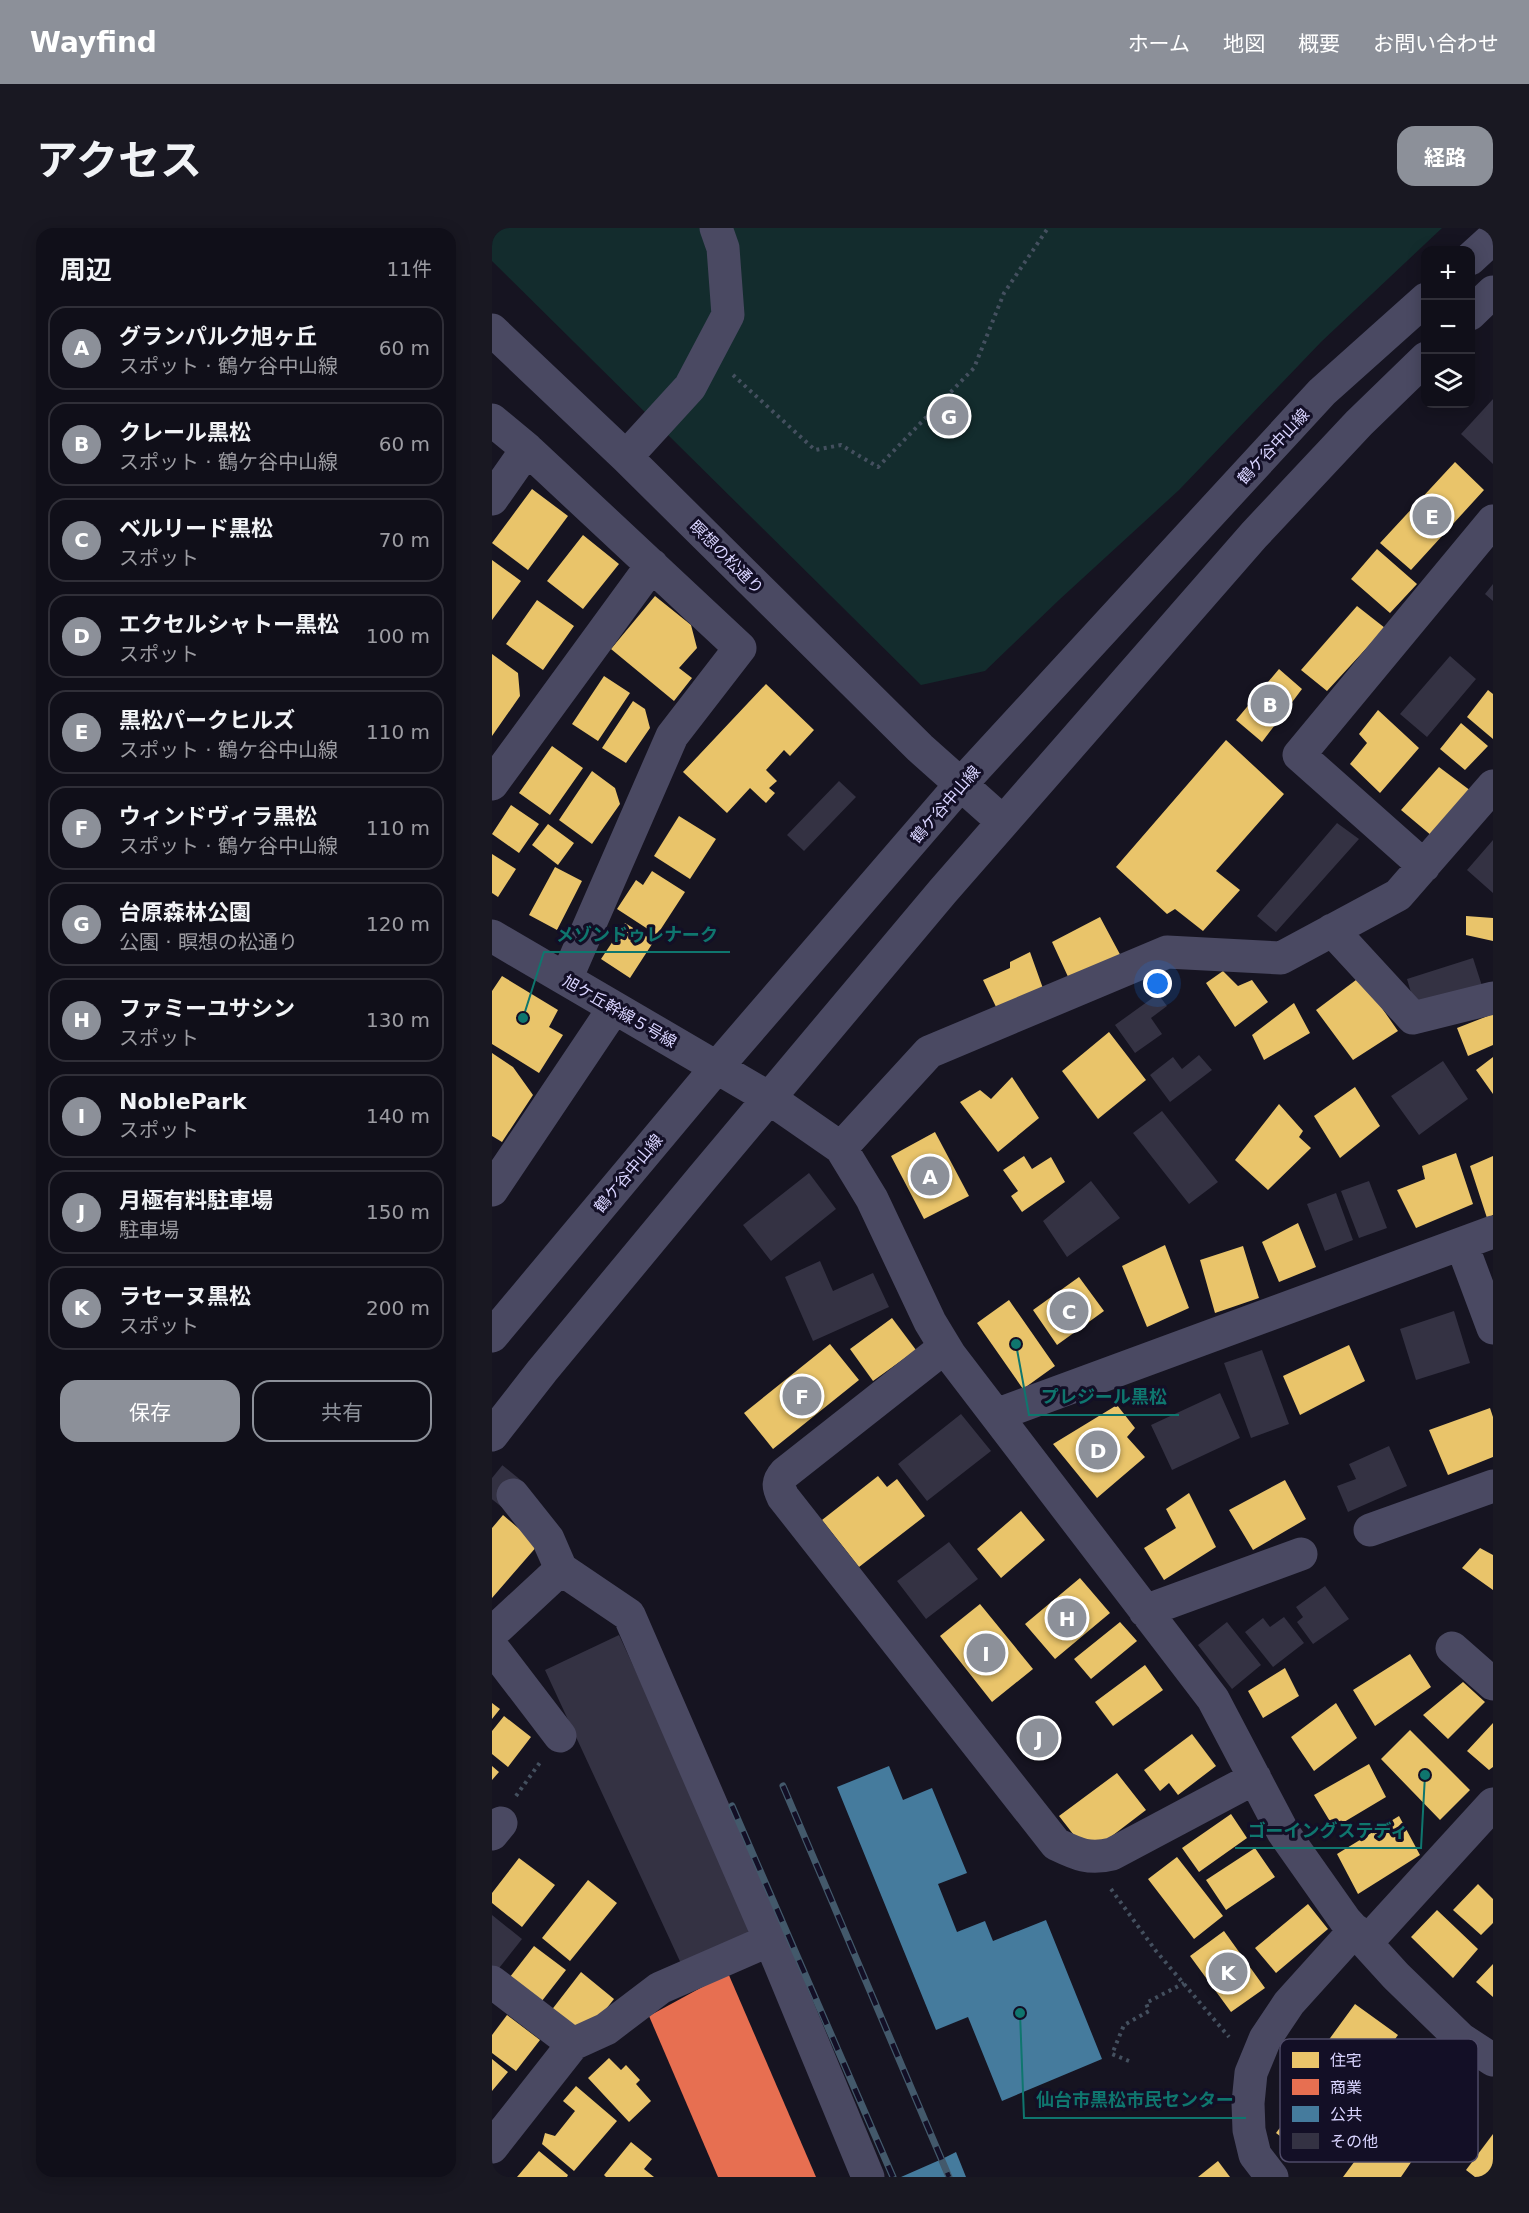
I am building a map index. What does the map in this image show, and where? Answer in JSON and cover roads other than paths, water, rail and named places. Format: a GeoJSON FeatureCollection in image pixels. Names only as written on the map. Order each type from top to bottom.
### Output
{"type":"FeatureCollection","features":[{"type":"Feature","properties":{"kind":"street"},"geometry":{"type":"LineString","coordinates":[[626,457],[690,387],[728,315],[723,248],[716,228]]}},
{"type":"Feature","properties":{"kind":"street"},"geometry":{"type":"LineString","coordinates":[[1475,254],[1493,238]]}},
{"type":"Feature","properties":{"kind":"street"},"geometry":{"type":"LineString","coordinates":[[1475,309],[1493,291]]}},
{"type":"Feature","properties":{"kind":"street","name":"鶴ケ谷中山線"},"geometry":{"type":"LineString","coordinates":[[492,1335],[717,1067],[961,784],[1322,392],[1424,300]]}},
{"type":"Feature","properties":{"kind":"street","name":"瞑想の松通り"},"geometry":{"type":"LineString","coordinates":[[492,330],[626,457],[920,748],[1003,822]]}},
{"type":"Feature","properties":{"kind":"street"},"geometry":{"type":"LineString","coordinates":[[492,1435],[542,1371],[768,1098],[1003,822],[1254,535],[1359,423],[1421,362]]}},
{"type":"Feature","properties":{"kind":"street"},"geometry":{"type":"LineString","coordinates":[[492,420],[527,449],[740,648],[672,736],[566,979]]}},
{"type":"Feature","properties":{"kind":"street"},"geometry":{"type":"LineString","coordinates":[[492,499],[527,449]]}},
{"type":"Feature","properties":{"kind":"street"},"geometry":{"type":"LineString","coordinates":[[1424,866],[1299,755],[1493,521]]}},
{"type":"Feature","properties":{"kind":"street"},"geometry":{"type":"LineString","coordinates":[[492,784],[652,565]]}},
{"type":"Feature","properties":{"kind":"street"},"geometry":{"type":"LineString","coordinates":[[1462,2039],[1396,1976],[1345,1920],[1283,1832],[1213,1699],[945,1347],[930,1322],[872,1199],[842,1148],[929,1052],[1167,952],[1281,958],[1398,895],[1493,786]]}},
{"type":"Feature","properties":{"kind":"street"},"geometry":{"type":"LineString","coordinates":[[1332,930],[1413,1018],[1493,998]]}},
{"type":"Feature","properties":{"kind":"street","name":"旭ケ丘幹線５号線"},"geometry":{"type":"LineString","coordinates":[[492,936],[717,1067],[842,1148]]}},
{"type":"Feature","properties":{"kind":"street"},"geometry":{"type":"LineString","coordinates":[[498,1169],[614,1008]]}},
{"type":"Feature","properties":{"kind":"street"},"geometry":{"type":"LineString","coordinates":[[996,1415],[1493,1232]]}},
{"type":"Feature","properties":{"kind":"street"},"geometry":{"type":"LineString","coordinates":[[1462,1245],[1493,1328]]}},
{"type":"Feature","properties":{"kind":"street"},"geometry":{"type":"LineString","coordinates":[[945,1347],[785,1473],[779,1479],[778,1488],[783,1497],[1056,1844],[1081,1855],[1097,1858],[1112,1854],[1255,1778]]}},
{"type":"Feature","properties":{"kind":"street"},"geometry":{"type":"LineString","coordinates":[[1370,1530],[1493,1486]]}},
{"type":"Feature","properties":{"kind":"street"},"geometry":{"type":"LineString","coordinates":[[513,1495],[548,1539],[561,1569],[629,1615],[770,1940],[868,2177]]}},
{"type":"Feature","properties":{"kind":"street"},"geometry":{"type":"LineString","coordinates":[[1145,1611],[1301,1554]]}},
{"type":"Feature","properties":{"kind":"street"},"geometry":{"type":"LineString","coordinates":[[492,1633],[561,1569]]}},
{"type":"Feature","properties":{"kind":"street"},"geometry":{"type":"LineString","coordinates":[[492,1647],[560,1736]]}},
{"type":"Feature","properties":{"kind":"street"},"geometry":{"type":"LineString","coordinates":[[1452,1648],[1493,1684]]}},
{"type":"Feature","properties":{"kind":"street"},"geometry":{"type":"LineString","coordinates":[[1272,2177],[1255,2155],[1249,2130],[1248,2103],[1253,2067],[1265,2039],[1289,2003],[1361,1937],[1493,1804]]}},
{"type":"Feature","properties":{"kind":"street"},"geometry":{"type":"LineString","coordinates":[[492,2146],[573,2044],[606,2029],[660,1988],[770,1940]]}},
{"type":"Feature","properties":{"kind":"street"},"geometry":{"type":"LineString","coordinates":[[492,1982],[573,2044]]}},
{"type":"Feature","properties":{"kind":"street"},"geometry":{"type":"LineString","coordinates":[[1478,2050],[1493,2060]]}},
{"type":"Feature","properties":{"kind":"tunnel"},"geometry":{"type":"LineString","coordinates":[[492,1478],[513,1495]]}},
{"type":"Feature","properties":{"kind":"railway"},"geometry":{"type":"LineString","coordinates":[[783,1786],[949,2177]]}},
{"type":"Feature","properties":{"kind":"railway"},"geometry":{"type":"LineString","coordinates":[[732,1806],[893,2177]]}},
{"type":"Feature","properties":{"kind":"place","name":"台原森林公園"},"geometry":{"type":"Point","coordinates":[949,416]}},
{"type":"Feature","properties":{"kind":"place","name":"黒松パークヒルズ"},"geometry":{"type":"Point","coordinates":[1432,516]}},
{"type":"Feature","properties":{"kind":"place","name":"クレール黒松"},"geometry":{"type":"Point","coordinates":[1270,704]}},
{"type":"Feature","properties":{"kind":"place","name":"メゾンドゥレナーク"},"geometry":{"type":"Point","coordinates":[523,1018]}},
{"type":"Feature","properties":{"kind":"place","name":"グランパルク旭ヶ丘"},"geometry":{"type":"Point","coordinates":[930,1176]}},
{"type":"Feature","properties":{"kind":"place","name":"ベルリード黒松"},"geometry":{"type":"Point","coordinates":[1069,1311]}},
{"type":"Feature","properties":{"kind":"place","name":"プレジール黒松"},"geometry":{"type":"Point","coordinates":[1016,1344]}},
{"type":"Feature","properties":{"kind":"place","name":"ウィンドヴィラ黒松"},"geometry":{"type":"Point","coordinates":[802,1396]}},
{"type":"Feature","properties":{"kind":"place","name":"エクセルシャトー黒松"},"geometry":{"type":"Point","coordinates":[1098,1450]}},
{"type":"Feature","properties":{"kind":"place","name":"ファミーユサシン"},"geometry":{"type":"Point","coordinates":[1067,1618]}},
{"type":"Feature","properties":{"kind":"place","name":"NoblePark"},"geometry":{"type":"Point","coordinates":[986,1653]}},
{"type":"Feature","properties":{"kind":"place","name":"月極有料駐車場"},"geometry":{"type":"Point","coordinates":[1039,1738]}},
{"type":"Feature","properties":{"kind":"place","name":"ゴーイングステディ"},"geometry":{"type":"Point","coordinates":[1425,1775]}},
{"type":"Feature","properties":{"kind":"place","name":"ラセーヌ黒松"},"geometry":{"type":"Point","coordinates":[1228,1972]}},
{"type":"Feature","properties":{"kind":"place","name":"仙台市黒松市民センター"},"geometry":{"type":"Point","coordinates":[1020,2013]}}]}
